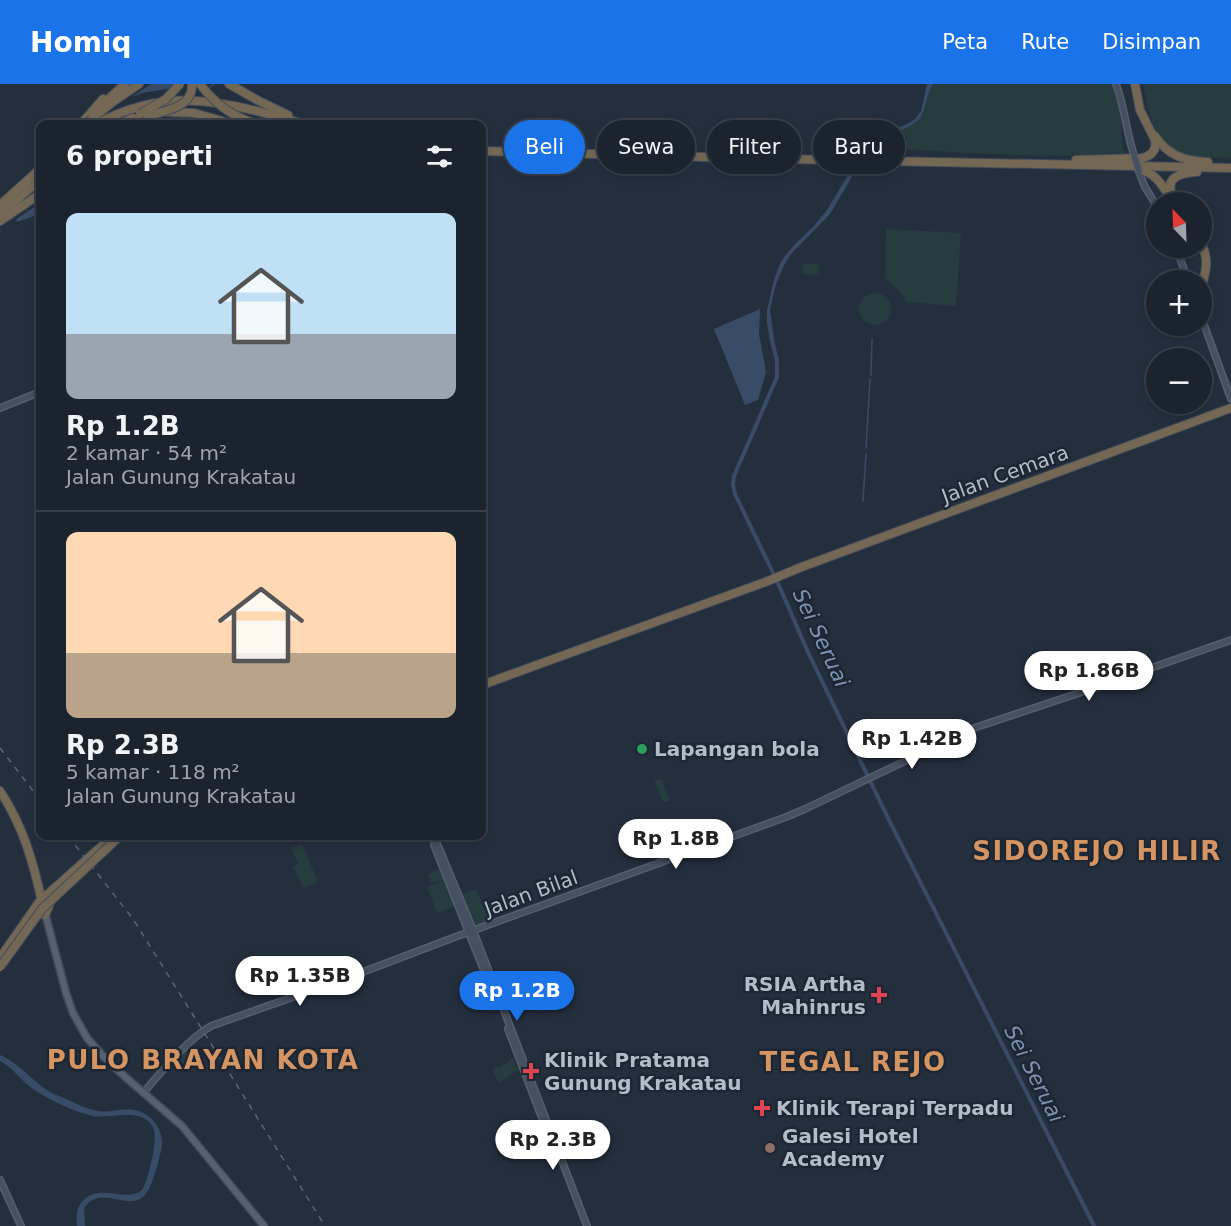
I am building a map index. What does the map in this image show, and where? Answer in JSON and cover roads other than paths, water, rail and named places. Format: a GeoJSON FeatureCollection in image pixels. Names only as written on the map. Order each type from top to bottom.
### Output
{"type":"FeatureCollection","features":[{"type":"Feature","properties":{"kind":"highway"},"geometry":{"type":"LineString","coordinates":[[85,120],[120,84]]}},
{"type":"Feature","properties":{"kind":"highway"},"geometry":{"type":"LineString","coordinates":[[93,120],[102,105],[125,84]]}},
{"type":"Feature","properties":{"kind":"highway"},"geometry":{"type":"LineString","coordinates":[[93,120],[101,107],[130,84]]}},
{"type":"Feature","properties":{"kind":"highway"},"geometry":{"type":"LineString","coordinates":[[93,120],[114,101],[140,84]]}},
{"type":"Feature","properties":{"kind":"highway"},"geometry":{"type":"LineString","coordinates":[[136,120],[166,99],[180,84]]}},
{"type":"Feature","properties":{"kind":"highway"},"geometry":{"type":"LineString","coordinates":[[132,120],[176,107],[185,102],[191,94],[192,84]]}},
{"type":"Feature","properties":{"kind":"highway"},"geometry":{"type":"LineString","coordinates":[[200,84],[212,99],[227,111],[244,120]]}},
{"type":"Feature","properties":{"kind":"highway"},"geometry":{"type":"LineString","coordinates":[[229,84],[277,110],[302,120]]}},
{"type":"Feature","properties":{"kind":"highway"},"geometry":{"type":"LineString","coordinates":[[237,84],[277,110]]}},
{"type":"Feature","properties":{"kind":"highway"},"geometry":{"type":"LineString","coordinates":[[1066,161],[1139,158],[1152,153],[1156,142],[1140,110],[1136,84]]}},
{"type":"Feature","properties":{"kind":"highway"},"geometry":{"type":"LineString","coordinates":[[1136,84],[1144,115],[1159,142],[1166,149],[1179,158],[1189,161],[1231,167]]}},
{"type":"Feature","properties":{"kind":"highway"},"geometry":{"type":"LineString","coordinates":[[95,120],[134,103],[176,94],[216,98],[290,120]]}},
{"type":"Feature","properties":{"kind":"highway"},"geometry":{"type":"LineString","coordinates":[[110,120],[139,105],[168,98],[185,98],[221,102],[279,120]]}},
{"type":"Feature","properties":{"kind":"highway"},"geometry":{"type":"LineString","coordinates":[[143,116],[170,112],[194,113],[219,120]]}},
{"type":"Feature","properties":{"kind":"highway"},"geometry":{"type":"LineString","coordinates":[[486,149],[813,156]]}},
{"type":"Feature","properties":{"kind":"highway"},"geometry":{"type":"LineString","coordinates":[[486,149],[746,158],[813,158]]}},
{"type":"Feature","properties":{"kind":"highway"},"geometry":{"type":"LineString","coordinates":[[905,159],[1231,167]]}},
{"type":"Feature","properties":{"kind":"highway"},"geometry":{"type":"LineString","coordinates":[[905,159],[1231,167]]}},
{"type":"Feature","properties":{"kind":"highway"},"geometry":{"type":"LineString","coordinates":[[1044,164],[1147,171],[1167,192]]}},
{"type":"Feature","properties":{"kind":"highway"},"geometry":{"type":"LineString","coordinates":[[1171,192],[1172,180],[1177,175],[1231,167]]}},
{"type":"Feature","properties":{"kind":"highway"},"geometry":{"type":"LineString","coordinates":[[0,209],[36,173]]}},
{"type":"Feature","properties":{"kind":"highway"},"geometry":{"type":"LineString","coordinates":[[0,209],[36,178]]}},
{"type":"Feature","properties":{"kind":"highway"},"geometry":{"type":"LineString","coordinates":[[0,209],[36,183]]}},
{"type":"Feature","properties":{"kind":"highway"},"geometry":{"type":"LineString","coordinates":[[0,220],[36,189]]}},
{"type":"Feature","properties":{"kind":"highway"},"geometry":{"type":"LineString","coordinates":[[0,220],[36,197]]}},
{"type":"Feature","properties":{"kind":"highway","name":"Jalan Cemara"},"geometry":{"type":"LineString","coordinates":[[486,682],[1231,408]]}},
{"type":"Feature","properties":{"kind":"highway"},"geometry":{"type":"LineString","coordinates":[[0,791],[23,833],[33,864],[42,907]]}},
{"type":"Feature","properties":{"kind":"highway"},"geometry":{"type":"LineString","coordinates":[[0,796],[24,842],[42,907]]}},
{"type":"Feature","properties":{"kind":"highway"},"geometry":{"type":"LineString","coordinates":[[0,968],[42,909],[112,840]]}},
{"type":"Feature","properties":{"kind":"highway"},"geometry":{"type":"LineString","coordinates":[[0,960],[42,907],[112,840]]}},
{"type":"Feature","properties":{"kind":"highway"},"geometry":{"type":"LineString","coordinates":[[0,960],[41,905],[112,840]]}},
{"type":"Feature","properties":{"kind":"highway"},"geometry":{"type":"LineString","coordinates":[[0,968],[35,921],[50,892],[71,877]]}},
{"type":"Feature","properties":{"kind":"highway"},"geometry":{"type":"LineString","coordinates":[[38,886],[50,892]]}},
{"type":"Feature","properties":{"kind":"main road"},"geometry":{"type":"LineString","coordinates":[[1116,84],[1123,103],[1129,140],[1148,192]]}},
{"type":"Feature","properties":{"kind":"main road"},"geometry":{"type":"LineString","coordinates":[[1208,336],[1231,399]]}},
{"type":"Feature","properties":{"kind":"main road"},"geometry":{"type":"LineString","coordinates":[[0,408],[36,394]]}},
{"type":"Feature","properties":{"kind":"main road","name":"Jalan Bilal"},"geometry":{"type":"LineString","coordinates":[[143,1093],[194,1038],[203,1030],[222,1022],[805,809],[980,726],[1231,640]]}},
{"type":"Feature","properties":{"kind":"main road"},"geometry":{"type":"LineString","coordinates":[[434,840],[585,1226]]}},
{"type":"Feature","properties":{"kind":"main road"},"geometry":{"type":"LineString","coordinates":[[42,907],[66,993],[80,1029],[90,1046],[143,1093],[200,1151],[259,1226]]}},
{"type":"Feature","properties":{"kind":"main road"},"geometry":{"type":"LineString","coordinates":[[0,1180],[21,1226]]}},
{"type":"Feature","properties":{"kind":"main road"},"geometry":{"type":"LineString","coordinates":[[235,1194],[264,1226]]}},
{"type":"Feature","properties":{"kind":"water"},"geometry":{"type":"Polygon","coordinates":[[[151,84],[175,84],[172,88],[132,97],[151,84]]]}},
{"type":"Feature","properties":{"kind":"water"},"geometry":{"type":"Polygon","coordinates":[[[927,84],[933,84],[919,119],[905,128],[905,125],[915,119],[921,111],[927,84]]]}},
{"type":"Feature","properties":{"kind":"water"},"geometry":{"type":"Polygon","coordinates":[[[849,174],[854,174],[830,214],[791,254],[784,265],[776,284],[770,309],[774,340],[770,341],[767,310],[780,264],[827,210],[849,174]]]}},
{"type":"Feature","properties":{"kind":"water"},"geometry":{"type":"Polygon","coordinates":[[[36,206],[36,215],[17,222],[18,218],[36,206]]]}},
{"type":"Feature","properties":{"kind":"water"},"geometry":{"type":"Polygon","coordinates":[[[760,309],[759,334],[766,372],[758,400],[745,405],[714,329],[760,309]]]}},
{"type":"Feature","properties":{"kind":"water"},"geometry":{"type":"Polygon","coordinates":[[[0,1055],[48,1091],[81,1106],[102,1111],[140,1111],[154,1121],[160,1131],[162,1146],[153,1180],[143,1197],[136,1201],[98,1198],[91,1201],[84,1208],[85,1226],[77,1226],[78,1208],[88,1196],[96,1193],[129,1195],[143,1189],[154,1149],[153,1127],[148,1120],[141,1117],[97,1116],[57,1103],[28,1085],[0,1061],[0,1055]]]}},
{"type":"Feature","properties":{"kind":"waterway"},"geometry":{"type":"LineString","coordinates":[[208,89],[214,84]]}},
{"type":"Feature","properties":{"kind":"waterway"},"geometry":{"type":"LineString","coordinates":[[171,120],[177,115]]}},
{"type":"Feature","properties":{"kind":"waterway","name":"Sei Seruai"},"geometry":{"type":"LineString","coordinates":[[771,336],[777,361],[777,377],[734,476],[735,494],[888,818],[1094,1226]]}},
{"type":"Feature","properties":{"kind":"waterway"},"geometry":{"type":"LineString","coordinates":[[871,375],[872,339]]}},
{"type":"Feature","properties":{"kind":"waterway"},"geometry":{"type":"LineString","coordinates":[[866,448],[870,379]]}},
{"type":"Feature","properties":{"kind":"waterway"},"geometry":{"type":"LineString","coordinates":[[863,501],[866,454]]}},
{"type":"Feature","properties":{"kind":"railway"},"geometry":{"type":"LineString","coordinates":[[0,748],[36,795]]}},
{"type":"Feature","properties":{"kind":"railway"},"geometry":{"type":"LineString","coordinates":[[71,840],[133,919],[325,1226]]}},
{"type":"Feature","properties":{"kind":"place","name":"Lapangan bola"},"geometry":{"type":"Point","coordinates":[642,749]}},
{"type":"Feature","properties":{"kind":"place","name":"RSIA Artha Mahinrus"},"geometry":{"type":"Point","coordinates":[879,995]}},
{"type":"Feature","properties":{"kind":"place","name":"Klinik Pratama Gunung Krakatau"},"geometry":{"type":"Point","coordinates":[531,1071]}},
{"type":"Feature","properties":{"kind":"place","name":"Klinik Terapi Terpadu"},"geometry":{"type":"Point","coordinates":[762,1108]}},
{"type":"Feature","properties":{"kind":"place","name":"Galesi Hotel Academy"},"geometry":{"type":"Point","coordinates":[770,1148]}},
{"type":"Feature","properties":{"kind":"district","name":"SIDOREJO HILIR"},"geometry":{"type":"Point","coordinates":[1097,851]}},
{"type":"Feature","properties":{"kind":"district","name":"PULO BRAYAN KOTA"},"geometry":{"type":"Point","coordinates":[203,1060]}},
{"type":"Feature","properties":{"kind":"district","name":"TEGAL REJO"},"geometry":{"type":"Point","coordinates":[853,1062]}}]}
